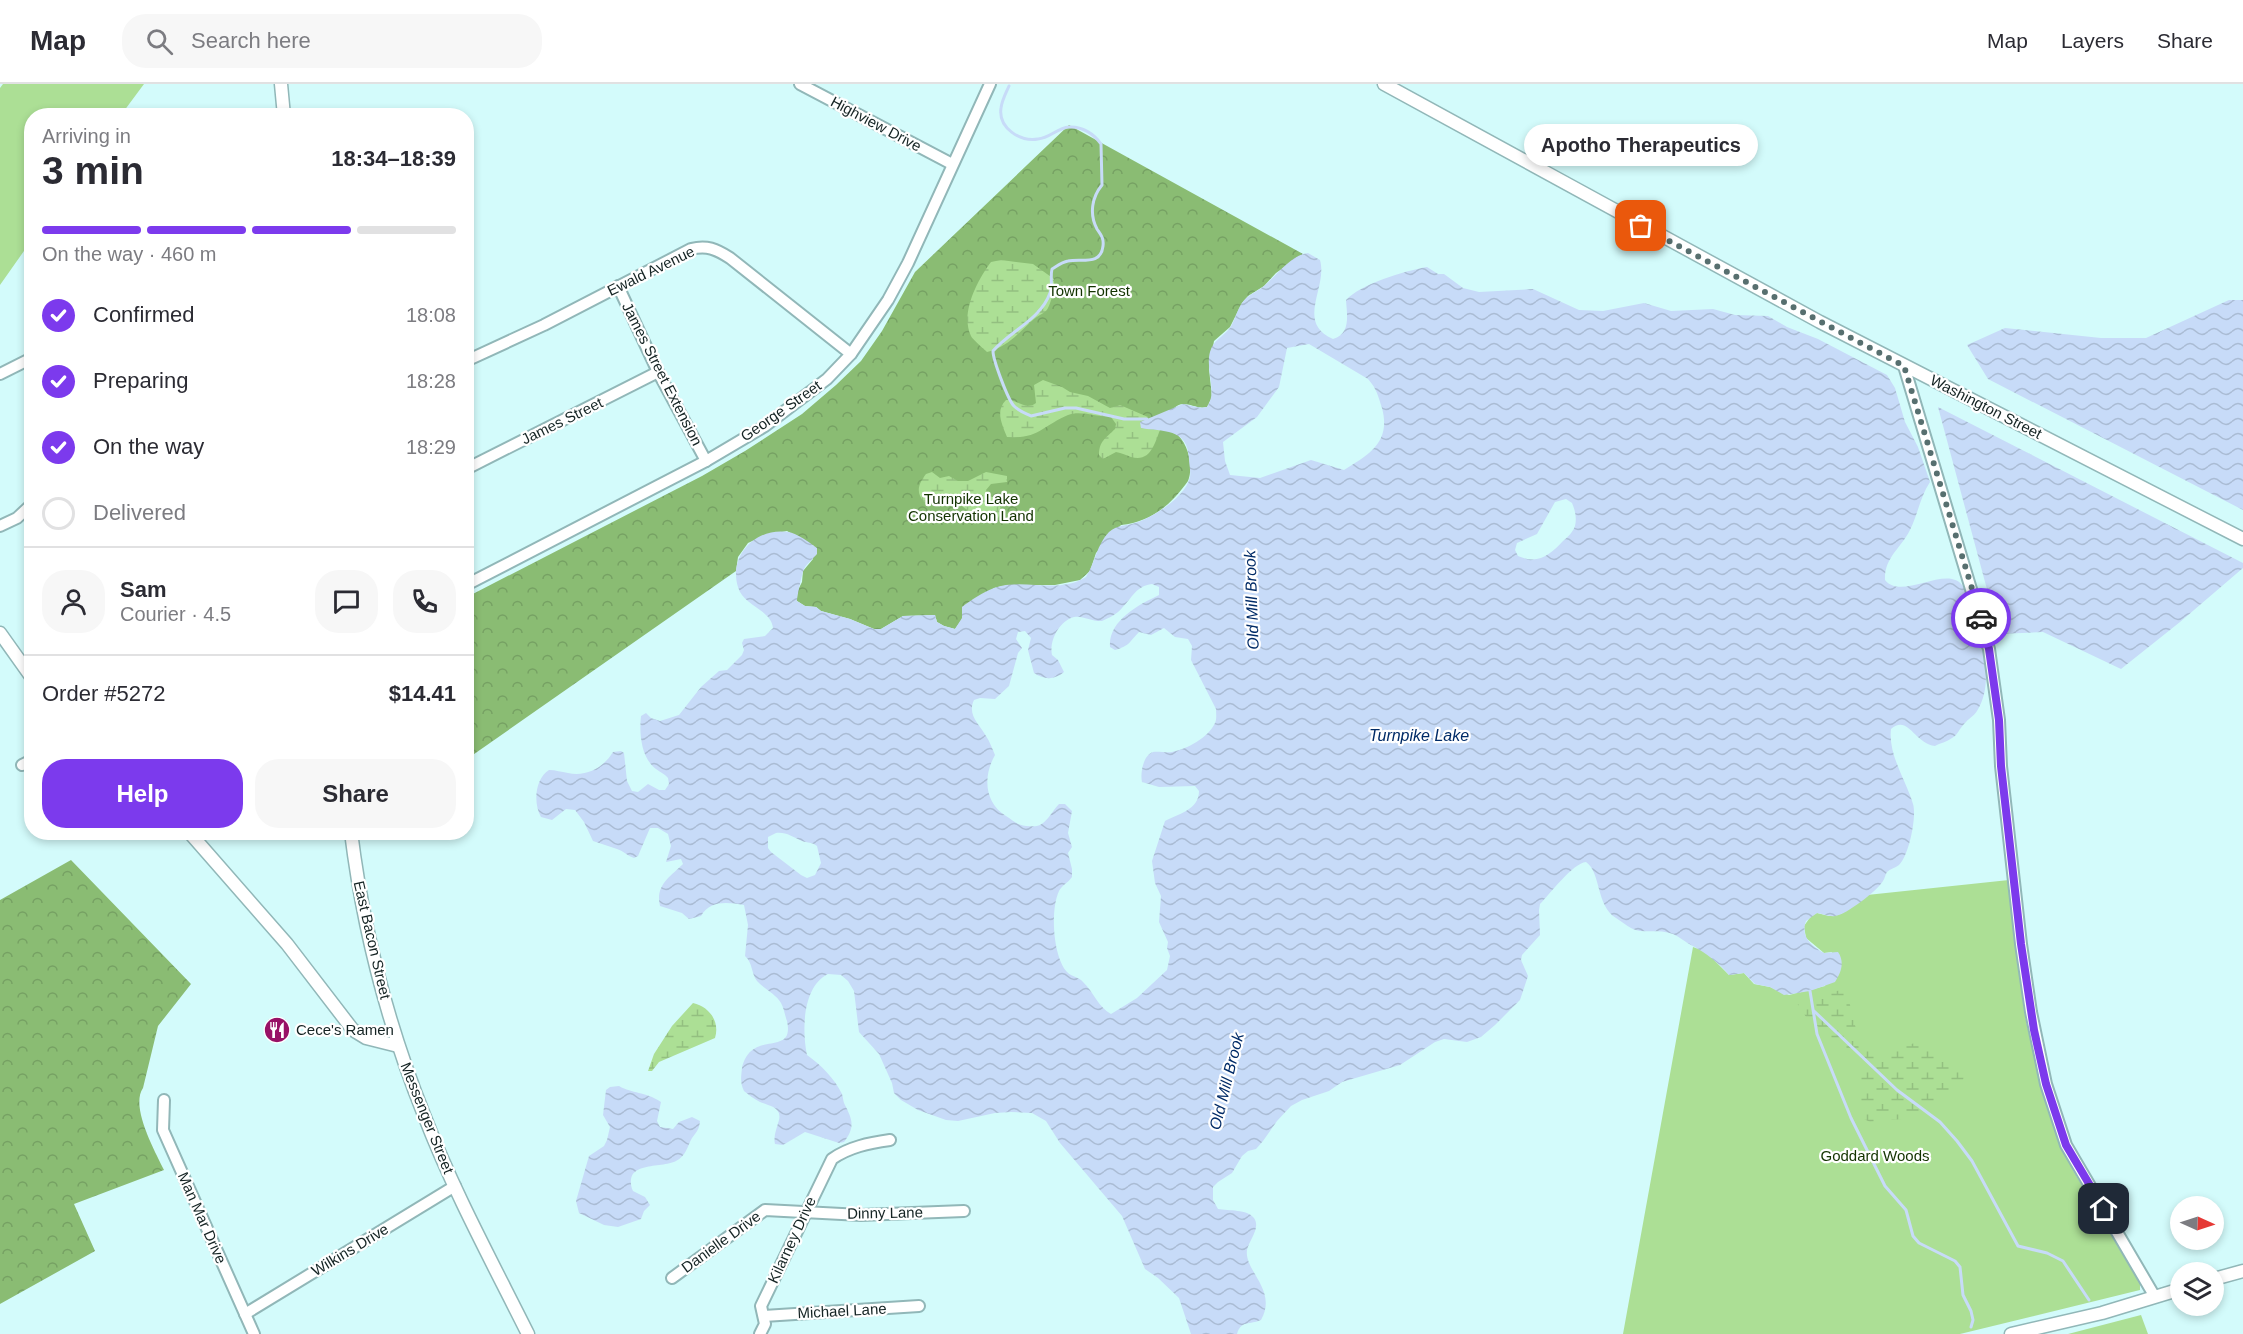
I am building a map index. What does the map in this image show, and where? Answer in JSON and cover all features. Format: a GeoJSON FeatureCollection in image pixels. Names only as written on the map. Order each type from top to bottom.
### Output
{"type":"FeatureCollection","features":[{"type":"Feature","properties":{"kind":"main road"},"geometry":{"type":"LineString","coordinates":[[281,84],[283,108]]}},
{"type":"Feature","properties":{"kind":"main road","name":"Washington Street"},"geometry":{"type":"LineString","coordinates":[[1384,84],[1678,246],[1904,366],[1954,389],[2062,447],[2243,538]]}},
{"type":"Feature","properties":{"kind":"main road"},"geometry":{"type":"LineString","coordinates":[[0,633],[24,667]]}},
{"type":"Feature","properties":{"kind":"main road","name":"Messenger Street"},"geometry":{"type":"LineString","coordinates":[[196,840],[287,944],[352,1030],[366,1038],[398,1046],[424,1117],[455,1186],[481,1243],[528,1334]]}},
{"type":"Feature","properties":{"kind":"main road","name":"East Bacon Street"},"geometry":{"type":"LineString","coordinates":[[352,840],[368,934],[398,1046]]}},
{"type":"Feature","properties":{"kind":"main road"},"geometry":{"type":"LineString","coordinates":[[2224,1277],[2243,1271]]}},
{"type":"Feature","properties":{"kind":"main road"},"geometry":{"type":"LineString","coordinates":[[2011,1334],[2069,1322],[2170,1293]]}},
{"type":"Feature","properties":{"kind":"street","name":"Highview Drive"},"geometry":{"type":"LineString","coordinates":[[800,84],[952,164]]}},
{"type":"Feature","properties":{"kind":"street","name":"George Street"},"geometry":{"type":"LineString","coordinates":[[474,581],[706,461],[765,426],[827,379],[851,354],[888,300],[990,84]]}},
{"type":"Feature","properties":{"kind":"street","name":"Ewald Avenue"},"geometry":{"type":"LineString","coordinates":[[474,357],[544,325],[691,249],[704,246],[717,250],[730,258],[851,354]]}},
{"type":"Feature","properties":{"kind":"street","name":"James Street Extension"},"geometry":{"type":"LineString","coordinates":[[618,286],[658,372],[706,461]]}},
{"type":"Feature","properties":{"kind":"street"},"geometry":{"type":"LineString","coordinates":[[0,374],[24,362]]}},
{"type":"Feature","properties":{"kind":"street"},"geometry":{"type":"LineString","coordinates":[[1904,366],[1989,649],[1999,720],[2001,766],[2021,944],[2031,1012],[2046,1084],[2066,1145],[2155,1297]]}},
{"type":"Feature","properties":{"kind":"street","name":"James Street"},"geometry":{"type":"LineString","coordinates":[[474,465],[658,372]]}},
{"type":"Feature","properties":{"kind":"street"},"geometry":{"type":"LineString","coordinates":[[0,526],[17,518],[24,511]]}},
{"type":"Feature","properties":{"kind":"street","name":"Man Mar Drive"},"geometry":{"type":"LineString","coordinates":[[164,1100],[163,1130],[254,1334]]}},
{"type":"Feature","properties":{"kind":"street","name":"Kilarney Drive"},"geometry":{"type":"LineString","coordinates":[[760,1334],[765,1324],[762,1306],[827,1166],[842,1152],[866,1143],[890,1140]]}},
{"type":"Feature","properties":{"kind":"street","name":"Wilkins Drive"},"geometry":{"type":"LineString","coordinates":[[245,1314],[455,1186]]}},
{"type":"Feature","properties":{"kind":"street","name":"Danielle Drive"},"geometry":{"type":"LineString","coordinates":[[672,1278],[765,1209],[807,1211]]}},
{"type":"Feature","properties":{"kind":"street","name":"Dinny Lane"},"geometry":{"type":"LineString","coordinates":[[807,1211],[861,1215],[964,1211]]}},
{"type":"Feature","properties":{"kind":"street","name":"Michael Lane"},"geometry":{"type":"LineString","coordinates":[[764,1316],[919,1306]]}},
{"type":"Feature","properties":{"kind":"green space"},"geometry":{"type":"Polygon","coordinates":[[[3,84],[144,84],[126,108],[24,108],[24,251],[0,285],[0,88],[3,84]]]}},
{"type":"Feature","properties":{"kind":"green space","name":"Town Forest"},"geometry":{"type":"Polygon","coordinates":[[[1069,125],[1303,254],[1248,296],[1230,327],[1214,341],[1209,369],[1212,397],[1207,407],[1179,405],[1172,410],[1164,422],[1160,430],[1172,431],[1179,436],[1186,448],[1190,461],[1188,481],[1175,498],[1159,511],[1142,520],[1121,525],[1096,553],[1090,571],[1080,580],[1055,585],[1009,585],[994,588],[955,629],[937,622],[935,615],[903,616],[881,629],[874,629],[821,611],[816,607],[805,606],[797,601],[796,594],[802,582],[803,571],[813,559],[814,546],[787,531],[765,535],[748,543],[738,557],[736,571],[474,754],[474,593],[702,476],[802,414],[861,361],[882,331],[915,272],[1069,125]]]}},
{"type":"Feature","properties":{"kind":"green space"},"geometry":{"type":"Polygon","coordinates":[[[1001,260],[1033,264],[1054,279],[1053,291],[1046,311],[1007,343],[987,352],[971,336],[968,327],[969,307],[976,288],[991,262],[1001,260]]]}},
{"type":"Feature","properties":{"kind":"green space"},"geometry":{"type":"Polygon","coordinates":[[[1043,380],[1070,392],[1088,396],[1110,408],[1120,405],[1148,417],[1140,422],[1148,429],[1160,430],[1151,450],[1148,454],[1138,458],[1116,452],[1103,459],[1099,455],[1100,446],[1115,429],[1116,424],[1111,417],[1083,413],[1068,415],[1033,434],[1007,437],[1000,413],[1003,404],[1006,400],[1029,406],[1036,403],[1034,385],[1043,380]]]}},
{"type":"Feature","properties":{"kind":"green space","name":"Turnpike Lake Conservation Land"},"geometry":{"type":"Polygon","coordinates":[[[932,472],[940,478],[949,476],[958,481],[968,481],[986,472],[1007,476],[1007,482],[991,484],[986,490],[988,496],[997,498],[1000,503],[998,518],[986,523],[955,500],[924,502],[919,491],[920,484],[926,474],[932,472]]]}},
{"type":"Feature","properties":{"kind":"green space"},"geometry":{"type":"Polygon","coordinates":[[[71,860],[191,984],[158,1026],[140,1096],[145,1129],[164,1170],[74,1204],[95,1251],[0,1304],[0,900],[71,860]]]}},
{"type":"Feature","properties":{"kind":"green space","name":"Goddard Woods"},"geometry":{"type":"Polygon","coordinates":[[[2009,880],[2025,1016],[2041,1087],[2059,1141],[2074,1172],[2140,1283],[2140,1290],[1960,1334],[1623,1334],[1693,947],[1706,952],[1729,975],[1744,973],[1754,984],[1770,987],[1789,995],[1825,986],[1832,952],[1824,953],[1806,938],[1804,926],[1811,916],[1817,913],[1829,916],[1841,914],[1867,895],[2009,880]]]}},
{"type":"Feature","properties":{"kind":"green space"},"geometry":{"type":"Polygon","coordinates":[[[1846,989],[1861,1049],[1888,1051],[1918,1042],[1928,1044],[1961,1070],[1964,1077],[1962,1083],[1954,1092],[1927,1106],[1924,1117],[1870,1122],[1864,1119],[1859,1056],[1855,1050],[1833,1048],[1822,1029],[1808,1020],[1795,1000],[1846,989]]]}},
{"type":"Feature","properties":{"kind":"green space"},"geometry":{"type":"Polygon","coordinates":[[[693,1003],[704,1008],[712,1016],[716,1026],[715,1038],[659,1062],[652,1071],[648,1071],[654,1054],[672,1026],[693,1003]]]}},
{"type":"Feature","properties":{"kind":"green space"},"geometry":{"type":"Polygon","coordinates":[[[2141,1315],[2148,1334],[2068,1334],[2141,1315]]]}},
{"type":"Feature","properties":{"kind":"water","name":"Turnpike Lake"},"geometry":{"type":"Polygon","coordinates":[[[1308,253],[1320,260],[1320,282],[1314,314],[1316,323],[1322,332],[1333,339],[1343,333],[1347,323],[1346,300],[1353,294],[1384,279],[1427,267],[1438,274],[1444,274],[1463,288],[1479,292],[1533,289],[1579,310],[1603,311],[1644,303],[1671,311],[1713,309],[1735,315],[1768,316],[1887,375],[1895,388],[1905,422],[1918,447],[1930,482],[1910,530],[1887,565],[1885,580],[1893,586],[1903,587],[1948,578],[1957,581],[1964,588],[1983,650],[1986,682],[1977,711],[1948,741],[1935,746],[1928,744],[1902,725],[1891,729],[1892,748],[1913,804],[1914,817],[1911,836],[1903,860],[1887,872],[1884,880],[1869,896],[1840,915],[1817,913],[1806,921],[1805,932],[1811,944],[1824,953],[1838,952],[1840,956],[1841,967],[1835,982],[1810,991],[1784,995],[1770,987],[1755,984],[1744,973],[1729,975],[1708,955],[1676,935],[1637,930],[1616,918],[1605,906],[1591,867],[1586,862],[1581,864],[1568,873],[1540,904],[1540,935],[1522,955],[1521,960],[1528,976],[1520,1000],[1495,1025],[1481,1037],[1467,1042],[1444,1039],[1435,1042],[1400,1065],[1342,1082],[1329,1091],[1291,1106],[1256,1149],[1242,1156],[1232,1173],[1213,1187],[1213,1200],[1218,1209],[1247,1213],[1256,1222],[1247,1250],[1247,1258],[1263,1290],[1266,1299],[1265,1309],[1261,1320],[1243,1325],[1237,1334],[1191,1334],[1179,1298],[1145,1269],[1122,1216],[1060,1143],[1046,1121],[1032,1113],[1011,1112],[958,1121],[946,1120],[918,1110],[901,1100],[894,1093],[879,1054],[859,1032],[854,991],[841,975],[828,974],[819,980],[813,989],[806,1010],[805,1034],[807,1055],[827,1072],[842,1094],[852,1122],[850,1131],[844,1142],[839,1143],[805,1132],[783,1145],[775,1144],[779,1112],[744,1091],[741,1074],[747,1056],[754,1049],[785,1038],[788,1032],[787,1021],[781,1003],[757,981],[745,956],[748,925],[744,905],[720,903],[709,907],[701,916],[689,919],[682,913],[660,906],[662,887],[683,864],[681,859],[666,862],[671,846],[668,834],[658,828],[650,828],[638,856],[634,858],[593,841],[575,810],[566,809],[552,820],[541,817],[536,798],[538,785],[549,770],[582,774],[600,766],[613,752],[621,751],[624,753],[627,781],[632,791],[638,792],[648,784],[659,790],[665,790],[669,784],[668,778],[651,764],[644,752],[640,730],[641,716],[646,713],[651,718],[660,721],[679,715],[701,687],[719,671],[727,670],[742,655],[744,639],[765,636],[773,628],[767,616],[745,599],[738,587],[736,575],[741,554],[756,539],[766,534],[792,533],[817,548],[817,554],[804,569],[797,601],[805,606],[816,607],[821,611],[874,629],[881,629],[903,616],[935,615],[937,622],[955,629],[962,618],[962,607],[977,596],[994,588],[1017,584],[1064,585],[1086,577],[1109,532],[1159,512],[1182,492],[1190,477],[1188,449],[1184,441],[1172,433],[1141,428],[1140,422],[1183,404],[1207,407],[1211,395],[1209,359],[1213,344],[1230,328],[1244,300],[1264,286],[1290,261],[1308,253]],[[1309,344],[1287,348],[1279,387],[1257,417],[1223,442],[1225,461],[1230,475],[1260,478],[1311,460],[1344,470],[1370,452],[1381,438],[1384,430],[1382,408],[1375,389],[1368,379],[1309,344]],[[1566,499],[1555,502],[1537,534],[1517,543],[1515,550],[1518,556],[1525,559],[1543,557],[1553,551],[1572,532],[1576,520],[1572,503],[1566,499]],[[1152,584],[1138,590],[1118,612],[1105,620],[1074,617],[1060,627],[1056,632],[1051,650],[1064,672],[1057,677],[1046,678],[1034,673],[1028,650],[1031,638],[1025,631],[1018,632],[1016,639],[1022,648],[1018,653],[1009,686],[995,699],[980,698],[974,700],[972,705],[973,715],[995,755],[987,780],[993,804],[1018,824],[1026,826],[1038,826],[1043,823],[1059,804],[1065,804],[1072,811],[1068,833],[1072,847],[1068,853],[1072,877],[1060,889],[1056,899],[1054,933],[1056,945],[1062,965],[1067,972],[1081,980],[1111,1014],[1137,998],[1167,970],[1170,956],[1167,948],[1168,942],[1159,922],[1161,896],[1155,883],[1152,861],[1165,821],[1192,807],[1196,803],[1199,791],[1195,786],[1159,787],[1142,782],[1143,765],[1153,752],[1172,752],[1196,742],[1212,728],[1216,718],[1216,709],[1191,660],[1192,646],[1188,639],[1175,637],[1164,628],[1151,635],[1139,632],[1124,647],[1115,650],[1110,647],[1114,629],[1119,622],[1134,609],[1159,595],[1159,587],[1152,584]],[[776,833],[768,837],[768,848],[771,852],[801,875],[807,878],[815,875],[821,863],[817,846],[783,833],[776,833]]]}},
{"type":"Feature","properties":{"kind":"water"},"geometry":{"type":"Polygon","coordinates":[[[2229,300],[2243,300],[2243,510],[1988,379],[1967,345],[2005,328],[2101,338],[2146,338],[2229,300]]]}},
{"type":"Feature","properties":{"kind":"water"},"geometry":{"type":"Polygon","coordinates":[[[1938,407],[2243,563],[2243,568],[2121,669],[2043,632],[1999,634],[1938,407]]]}},
{"type":"Feature","properties":{"kind":"water"},"geometry":{"type":"Polygon","coordinates":[[[619,1086],[661,1102],[657,1121],[660,1127],[673,1129],[679,1122],[692,1117],[700,1121],[698,1130],[679,1159],[645,1167],[633,1174],[631,1181],[633,1191],[645,1197],[650,1205],[644,1211],[641,1219],[618,1227],[604,1225],[579,1213],[576,1201],[589,1156],[604,1146],[607,1140],[610,1127],[603,1115],[606,1090],[619,1086]]]}},
{"type":"Feature","properties":{"kind":"waterway","name":"Old Mill Brook"},"geometry":{"type":"LineString","coordinates":[[1009,86],[1002,102],[1001,115],[1007,127],[1018,136],[1038,139],[1065,128],[1074,127],[1087,131],[1101,144],[1102,185],[1094,200],[1092,212],[1103,243],[1099,256],[1094,259],[1073,260],[1052,269],[1051,290],[1046,302],[1032,318],[993,351],[1005,388],[1014,406],[1031,416],[1065,408],[1076,408],[1124,419],[1147,419]]}},
{"type":"Feature","properties":{"kind":"waterway"},"geometry":{"type":"LineString","coordinates":[[1810,991],[1817,1034],[1851,1118],[1885,1186],[1906,1210],[1913,1236],[1919,1243],[1955,1261],[1960,1267],[1963,1295],[1973,1320],[1971,1327]]}},
{"type":"Feature","properties":{"kind":"waterway"},"geometry":{"type":"LineString","coordinates":[[1814,1011],[1897,1090],[1940,1122],[1972,1161],[2018,1246],[2047,1253],[2063,1261],[2089,1300]]}},
{"type":"Feature","properties":{"kind":"way so far"},"geometry":{"type":"LineString","coordinates":[[1641,226],[1904,366],[1981,618]]}},
{"type":"Feature","properties":{"kind":"place","name":"Apotho Therapeutics"},"geometry":{"type":"Point","coordinates":[1641,226]}},
{"type":"Feature","properties":{"kind":"place","name":"Cece's Ramen"},"geometry":{"type":"Point","coordinates":[277,1030]}},
{"type":"Feature","properties":{"kind":"route"},"geometry":{"type":"LineString","coordinates":[[1981,618],[1989,649],[1999,720],[2001,766],[2021,944],[2034,1030],[2046,1084],[2066,1145],[2104,1209]]}}]}
